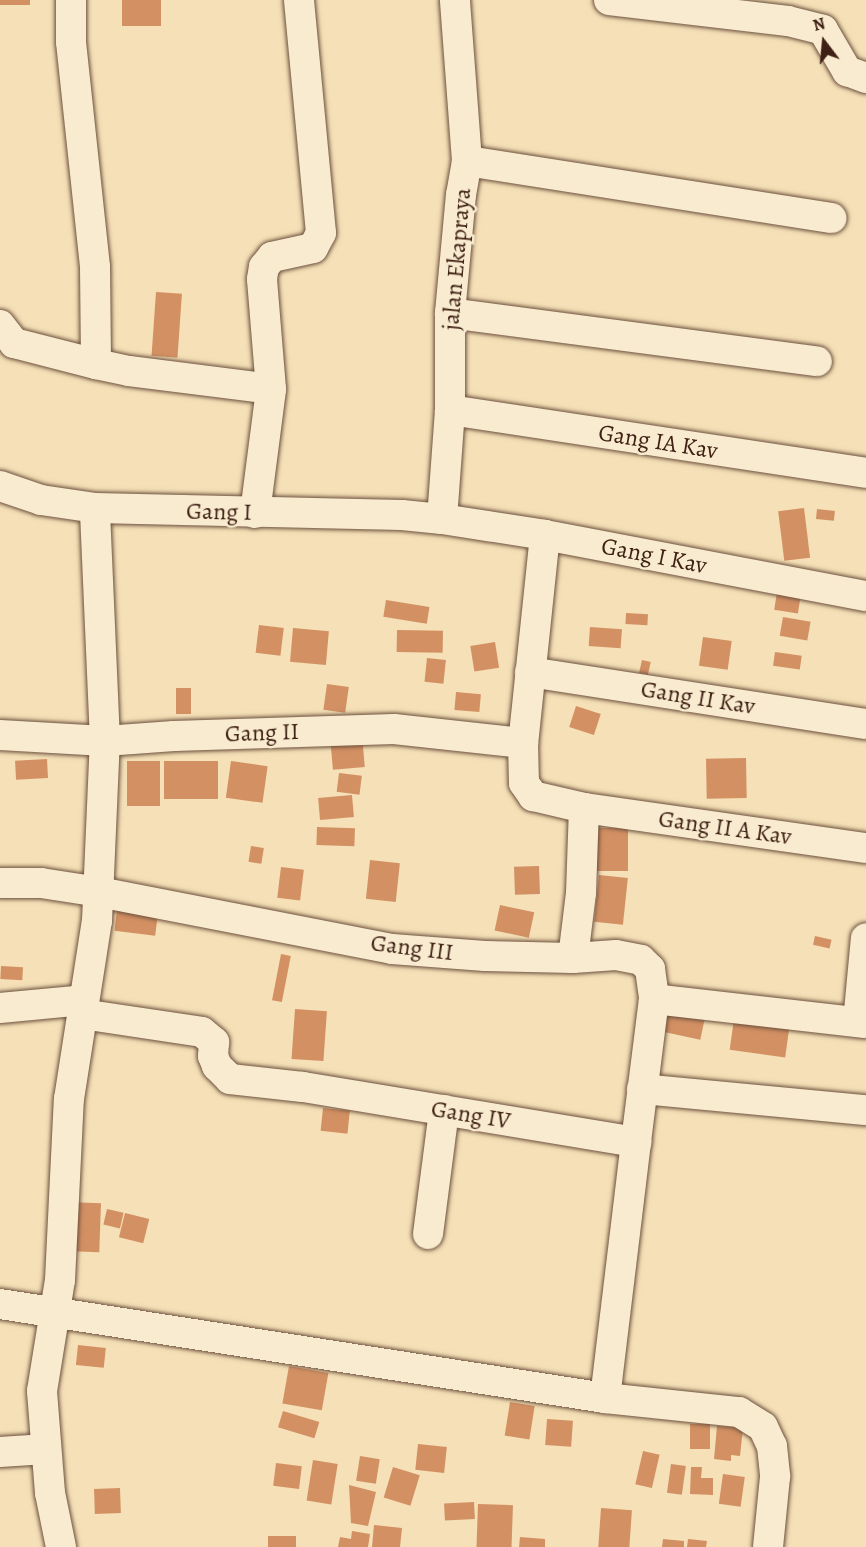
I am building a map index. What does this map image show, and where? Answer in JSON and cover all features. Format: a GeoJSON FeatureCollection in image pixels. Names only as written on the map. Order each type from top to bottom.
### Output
{"type":"FeatureCollection","features":[{"type":"Feature","properties":{"kind":"street"},"geometry":{"type":"LineString","coordinates":[[71,0],[71,42],[95,267],[96,364]]}},
{"type":"Feature","properties":{"kind":"street"},"geometry":{"type":"LineString","coordinates":[[255,513],[271,389],[262,279],[264,267],[272,257],[313,249],[321,233],[299,0]]}},
{"type":"Feature","properties":{"kind":"street","name":"jalan Ekapraya"},"geometry":{"type":"LineString","coordinates":[[442,519],[450,410],[450,313],[461,195],[467,161],[455,0]]}},
{"type":"Feature","properties":{"kind":"street"},"geometry":{"type":"LineString","coordinates":[[609,0],[788,21],[823,30],[847,71],[866,78]]}},
{"type":"Feature","properties":{"kind":"street"},"geometry":{"type":"LineString","coordinates":[[467,161],[832,218]]}},
{"type":"Feature","properties":{"kind":"street"},"geometry":{"type":"LineString","coordinates":[[450,313],[818,361]]}},
{"type":"Feature","properties":{"kind":"street"},"geometry":{"type":"LineString","coordinates":[[0,325],[8,339],[14,343],[96,364],[129,371],[271,389]]}},
{"type":"Feature","properties":{"kind":"street","name":"Gang IA Kav"},"geometry":{"type":"LineString","coordinates":[[450,410],[866,473]]}},
{"type":"Feature","properties":{"kind":"street","name":"Gang I"},"geometry":{"type":"LineString","coordinates":[[0,486],[41,500],[95,508],[402,515],[442,519]]}},
{"type":"Feature","properties":{"kind":"street"},"geometry":{"type":"LineString","coordinates":[[61,1547],[50,1493],[42,1391],[60,1280],[69,1100],[97,921],[99,892],[105,741],[95,508]]}},
{"type":"Feature","properties":{"kind":"street","name":"Gang I Kav"},"geometry":{"type":"LineString","coordinates":[[442,519],[545,535],[866,596]]}},
{"type":"Feature","properties":{"kind":"street","name":"Gang II A Kav"},"geometry":{"type":"LineString","coordinates":[[545,535],[524,743],[524,783],[533,796],[584,808],[866,848]]}},
{"type":"Feature","properties":{"kind":"street","name":"Gang II Kav"},"geometry":{"type":"LineString","coordinates":[[530,672],[866,724]]}},
{"type":"Feature","properties":{"kind":"street","name":"Gang II"},"geometry":{"type":"LineString","coordinates":[[0,735],[105,741],[174,736],[394,729],[524,743]]}},
{"type":"Feature","properties":{"kind":"street"},"geometry":{"type":"LineString","coordinates":[[573,958],[581,893],[584,808]]}},
{"type":"Feature","properties":{"kind":"street","name":"Gang III"},"geometry":{"type":"LineString","coordinates":[[0,883],[41,883],[99,892],[392,949],[485,956],[573,958],[616,955],[641,960],[650,969],[654,999],[636,1142]]}},
{"type":"Feature","properties":{"kind":"street"},"geometry":{"type":"LineString","coordinates":[[654,999],[862,1022],[866,946]]}},
{"type":"Feature","properties":{"kind":"street","name":"Gang IV"},"geometry":{"type":"LineString","coordinates":[[0,1008],[83,1007],[202,1032],[214,1042],[213,1056],[217,1066],[230,1079],[303,1087],[636,1142]]}},
{"type":"Feature","properties":{"kind":"street"},"geometry":{"type":"LineString","coordinates":[[642,1089],[866,1110]]}},
{"type":"Feature","properties":{"kind":"street"},"geometry":{"type":"LineString","coordinates":[[428,1234],[444,1110]]}},
{"type":"Feature","properties":{"kind":"street"},"geometry":{"type":"LineString","coordinates":[[605,1398],[636,1142]]}},
{"type":"Feature","properties":{"kind":"street"},"geometry":{"type":"LineString","coordinates":[[0,1304],[605,1398],[739,1412],[763,1427],[772,1446],[775,1477],[768,1547]]}},
{"type":"Feature","properties":{"kind":"street"},"geometry":{"type":"LineString","coordinates":[[0,1452],[46,1449]]}},
{"type":"Feature","properties":{"kind":"building"},"geometry":{"type":"Polygon","coordinates":[[[0,0],[30,0],[30,5],[0,5],[0,0]]]}},
{"type":"Feature","properties":{"kind":"building"},"geometry":{"type":"Polygon","coordinates":[[[122,0],[161,0],[161,26],[122,26],[122,0]]]}},
{"type":"Feature","properties":{"kind":"building"},"geometry":{"type":"Polygon","coordinates":[[[156,292],[182,294],[177,358],[152,356],[156,292]]]}},
{"type":"Feature","properties":{"kind":"building"},"geometry":{"type":"Polygon","coordinates":[[[804,508],[810,558],[784,561],[778,511],[804,508]]]}},
{"type":"Feature","properties":{"kind":"building"},"geometry":{"type":"Polygon","coordinates":[[[817,509],[835,511],[834,521],[816,519],[817,509]]]}},
{"type":"Feature","properties":{"kind":"building"},"geometry":{"type":"Polygon","coordinates":[[[777,592],[801,596],[798,614],[774,610],[777,592]]]}},
{"type":"Feature","properties":{"kind":"building"},"geometry":{"type":"Polygon","coordinates":[[[386,600],[429,607],[427,624],[383,617],[386,600]]]}},
{"type":"Feature","properties":{"kind":"building"},"geometry":{"type":"Polygon","coordinates":[[[626,613],[648,614],[647,625],[625,624],[626,613]]]}},
{"type":"Feature","properties":{"kind":"building"},"geometry":{"type":"Polygon","coordinates":[[[783,617],[811,622],[807,641],[780,636],[783,617]]]}},
{"type":"Feature","properties":{"kind":"building"},"geometry":{"type":"Polygon","coordinates":[[[259,625],[284,628],[280,656],[256,653],[259,625]]]}},
{"type":"Feature","properties":{"kind":"building"},"geometry":{"type":"Polygon","coordinates":[[[590,627],[622,629],[621,648],[589,646],[590,627]]]}},
{"type":"Feature","properties":{"kind":"building"},"geometry":{"type":"Polygon","coordinates":[[[293,628],[329,631],[326,665],[290,662],[293,628]]]}},
{"type":"Feature","properties":{"kind":"building"},"geometry":{"type":"Polygon","coordinates":[[[397,630],[443,631],[443,653],[397,652],[397,630]]]}},
{"type":"Feature","properties":{"kind":"building"},"geometry":{"type":"Polygon","coordinates":[[[703,637],[732,641],[728,670],[699,666],[703,637]]]}},
{"type":"Feature","properties":{"kind":"building"},"geometry":{"type":"Polygon","coordinates":[[[495,642],[499,668],[474,672],[470,646],[495,642]]]}},
{"type":"Feature","properties":{"kind":"building"},"geometry":{"type":"Polygon","coordinates":[[[775,652],[802,656],[800,670],[773,666],[775,652]]]}},
{"type":"Feature","properties":{"kind":"building"},"geometry":{"type":"Polygon","coordinates":[[[427,658],[446,660],[443,684],[424,682],[427,658]]]}},
{"type":"Feature","properties":{"kind":"building"},"geometry":{"type":"Polygon","coordinates":[[[642,660],[651,662],[648,675],[639,673],[642,660]]]}},
{"type":"Feature","properties":{"kind":"building"},"geometry":{"type":"Polygon","coordinates":[[[327,684],[349,687],[345,713],[323,710],[327,684]]]}},
{"type":"Feature","properties":{"kind":"building"},"geometry":{"type":"Polygon","coordinates":[[[176,688],[191,688],[191,714],[176,714],[176,688]]]}},
{"type":"Feature","properties":{"kind":"building"},"geometry":{"type":"Polygon","coordinates":[[[456,692],[481,694],[479,712],[454,710],[456,692]]]}},
{"type":"Feature","properties":{"kind":"building"},"geometry":{"type":"Polygon","coordinates":[[[576,706],[601,714],[594,735],[569,727],[576,706]]]}},
{"type":"Feature","properties":{"kind":"building"},"geometry":{"type":"Polygon","coordinates":[[[362,735],[365,767],[333,770],[330,738],[362,735]]]}},
{"type":"Feature","properties":{"kind":"building"},"geometry":{"type":"Polygon","coordinates":[[[746,758],[747,798],[707,799],[706,759],[746,758]]]}},
{"type":"Feature","properties":{"kind":"building"},"geometry":{"type":"Polygon","coordinates":[[[47,759],[48,778],[16,780],[15,761],[47,759]]]}},
{"type":"Feature","properties":{"kind":"building"},"geometry":{"type":"Polygon","coordinates":[[[127,761],[160,761],[160,806],[127,806],[127,761]]]}},
{"type":"Feature","properties":{"kind":"building"},"geometry":{"type":"Polygon","coordinates":[[[164,761],[218,761],[218,799],[164,799],[164,761]]]}},
{"type":"Feature","properties":{"kind":"building"},"geometry":{"type":"Polygon","coordinates":[[[231,761],[268,766],[262,803],[226,798],[231,761]]]}},
{"type":"Feature","properties":{"kind":"building"},"geometry":{"type":"Polygon","coordinates":[[[339,773],[362,776],[360,795],[337,792],[339,773]]]}},
{"type":"Feature","properties":{"kind":"building"},"geometry":{"type":"Polygon","coordinates":[[[352,795],[354,817],[320,820],[318,798],[352,795]]]}},
{"type":"Feature","properties":{"kind":"building"},"geometry":{"type":"Polygon","coordinates":[[[317,827],[355,828],[354,846],[316,845],[317,827]]]}},
{"type":"Feature","properties":{"kind":"building"},"geometry":{"type":"Polygon","coordinates":[[[597,828],[628,828],[628,871],[597,871],[597,828]]]}},
{"type":"Feature","properties":{"kind":"building"},"geometry":{"type":"Polygon","coordinates":[[[251,846],[264,848],[261,864],[248,862],[251,846]]]}},
{"type":"Feature","properties":{"kind":"building"},"geometry":{"type":"Polygon","coordinates":[[[370,860],[400,863],[396,902],[366,899],[370,860]]]}},
{"type":"Feature","properties":{"kind":"building"},"geometry":{"type":"Polygon","coordinates":[[[539,866],[540,894],[515,895],[514,867],[539,866]]]}},
{"type":"Feature","properties":{"kind":"building"},"geometry":{"type":"Polygon","coordinates":[[[281,867],[304,870],[300,901],[277,898],[281,867]]]}},
{"type":"Feature","properties":{"kind":"building"},"geometry":{"type":"Polygon","coordinates":[[[599,875],[628,878],[623,925],[594,922],[599,875]]]}},
{"type":"Feature","properties":{"kind":"building"},"geometry":{"type":"Polygon","coordinates":[[[118,902],[159,907],[155,936],[114,931],[118,902]]]}},
{"type":"Feature","properties":{"kind":"building"},"geometry":{"type":"Polygon","coordinates":[[[500,905],[534,912],[529,938],[495,930],[500,905]]]}},
{"type":"Feature","properties":{"kind":"building"},"geometry":{"type":"Polygon","coordinates":[[[815,936],[832,940],[830,949],[813,945],[815,936]]]}},
{"type":"Feature","properties":{"kind":"building"},"geometry":{"type":"Polygon","coordinates":[[[281,954],[291,956],[282,1002],[272,1000],[281,954]]]}},
{"type":"Feature","properties":{"kind":"building"},"geometry":{"type":"Polygon","coordinates":[[[1,966],[23,967],[22,980],[0,979],[1,966]]]}},
{"type":"Feature","properties":{"kind":"building"},"geometry":{"type":"Polygon","coordinates":[[[662,1008],[705,1017],[700,1040],[657,1030],[662,1008]]]}},
{"type":"Feature","properties":{"kind":"building"},"geometry":{"type":"Polygon","coordinates":[[[295,1009],[327,1011],[323,1061],[292,1059],[295,1009]]]}},
{"type":"Feature","properties":{"kind":"building"},"geometry":{"type":"Polygon","coordinates":[[[734,1019],[789,1027],[785,1057],[730,1050],[734,1019]]]}},
{"type":"Feature","properties":{"kind":"building"},"geometry":{"type":"Polygon","coordinates":[[[323,1108],[350,1111],[347,1134],[321,1131],[323,1108]]]}},
{"type":"Feature","properties":{"kind":"building"},"geometry":{"type":"Polygon","coordinates":[[[67,1202],[101,1203],[99,1252],[65,1251],[67,1202]]]}},
{"type":"Feature","properties":{"kind":"building"},"geometry":{"type":"Polygon","coordinates":[[[107,1209],[124,1213],[120,1228],[103,1225],[107,1209]]]}},
{"type":"Feature","properties":{"kind":"building"},"geometry":{"type":"Polygon","coordinates":[[[125,1213],[149,1219],[143,1243],[119,1237],[125,1213]]]}},
{"type":"Feature","properties":{"kind":"building"},"geometry":{"type":"Polygon","coordinates":[[[78,1345],[106,1348],[104,1368],[76,1365],[78,1345]]]}},
{"type":"Feature","properties":{"kind":"building"},"geometry":{"type":"Polygon","coordinates":[[[289,1366],[328,1373],[322,1410],[282,1403],[289,1366]]]}},
{"type":"Feature","properties":{"kind":"building"},"geometry":{"type":"Polygon","coordinates":[[[510,1402],[535,1406],[529,1439],[505,1436],[510,1402]]]}},
{"type":"Feature","properties":{"kind":"building"},"geometry":{"type":"Polygon","coordinates":[[[283,1411],[319,1422],[314,1438],[278,1427],[283,1411]]]}},
{"type":"Feature","properties":{"kind":"building"},"geometry":{"type":"Polygon","coordinates":[[[547,1419],[573,1421],[571,1447],[545,1445],[547,1419]]]}},
{"type":"Feature","properties":{"kind":"building"},"geometry":{"type":"Polygon","coordinates":[[[690,1424],[710,1424],[710,1449],[690,1449],[690,1424]]]}},
{"type":"Feature","properties":{"kind":"building"},"geometry":{"type":"Polygon","coordinates":[[[717,1426],[743,1428],[740,1456],[731,1455],[731,1461],[714,1459],[717,1426]]]}},
{"type":"Feature","properties":{"kind":"building"},"geometry":{"type":"Polygon","coordinates":[[[418,1444],[447,1447],[444,1473],[415,1470],[418,1444]]]}},
{"type":"Feature","properties":{"kind":"building"},"geometry":{"type":"Polygon","coordinates":[[[643,1451],[660,1455],[652,1488],[635,1484],[643,1451]]]}},
{"type":"Feature","properties":{"kind":"building"},"geometry":{"type":"Polygon","coordinates":[[[360,1456],[380,1459],[376,1484],[356,1481],[360,1456]]]}},
{"type":"Feature","properties":{"kind":"building"},"geometry":{"type":"Polygon","coordinates":[[[313,1460],[338,1464],[331,1504],[307,1500],[313,1460]]]}},
{"type":"Feature","properties":{"kind":"building"},"geometry":{"type":"Polygon","coordinates":[[[276,1463],[302,1466],[299,1489],[273,1486],[276,1463]]]}},
{"type":"Feature","properties":{"kind":"building"},"geometry":{"type":"Polygon","coordinates":[[[671,1464],[686,1466],[682,1495],[667,1493],[671,1464]]]}},
{"type":"Feature","properties":{"kind":"building"},"geometry":{"type":"Polygon","coordinates":[[[393,1467],[420,1475],[410,1506],[384,1498],[393,1467]]]}},
{"type":"Feature","properties":{"kind":"building"},"geometry":{"type":"Polygon","coordinates":[[[691,1467],[702,1467],[701,1478],[713,1478],[713,1495],[690,1494],[691,1467]]]}},
{"type":"Feature","properties":{"kind":"building"},"geometry":{"type":"Polygon","coordinates":[[[723,1474],[745,1477],[741,1507],[719,1504],[723,1474]]]}},
{"type":"Feature","properties":{"kind":"building"},"geometry":{"type":"Polygon","coordinates":[[[349,1485],[376,1492],[368,1526],[351,1523],[349,1485]]]}},
{"type":"Feature","properties":{"kind":"building"},"geometry":{"type":"Polygon","coordinates":[[[120,1488],[121,1513],[95,1514],[94,1489],[120,1488]]]}},
{"type":"Feature","properties":{"kind":"building"},"geometry":{"type":"Polygon","coordinates":[[[474,1502],[475,1519],[445,1521],[444,1504],[474,1502]]]}},
{"type":"Feature","properties":{"kind":"building"},"geometry":{"type":"Polygon","coordinates":[[[478,1504],[513,1505],[512,1547],[476,1547],[478,1504]]]}},
{"type":"Feature","properties":{"kind":"building"},"geometry":{"type":"Polygon","coordinates":[[[601,1508],[632,1510],[629,1547],[598,1547],[601,1508]]]}},
{"type":"Feature","properties":{"kind":"building"},"geometry":{"type":"Polygon","coordinates":[[[374,1525],[402,1528],[400,1547],[372,1547],[374,1525]]]}},
{"type":"Feature","properties":{"kind":"building"},"geometry":{"type":"Polygon","coordinates":[[[352,1531],[370,1534],[368,1547],[338,1547],[340,1537],[351,1539],[352,1531]]]}},
{"type":"Feature","properties":{"kind":"building"},"geometry":{"type":"Polygon","coordinates":[[[268,1536],[296,1536],[296,1547],[268,1547],[268,1536]]]}},
{"type":"Feature","properties":{"kind":"building"},"geometry":{"type":"Polygon","coordinates":[[[520,1537],[545,1539],[545,1547],[519,1547],[520,1537]]]}},
{"type":"Feature","properties":{"kind":"building"},"geometry":{"type":"Polygon","coordinates":[[[663,1539],[684,1541],[684,1547],[662,1547],[663,1539]]]}},
{"type":"Feature","properties":{"kind":"building"},"geometry":{"type":"Polygon","coordinates":[[[688,1539],[707,1541],[706,1547],[687,1547],[688,1539]]]}}]}
